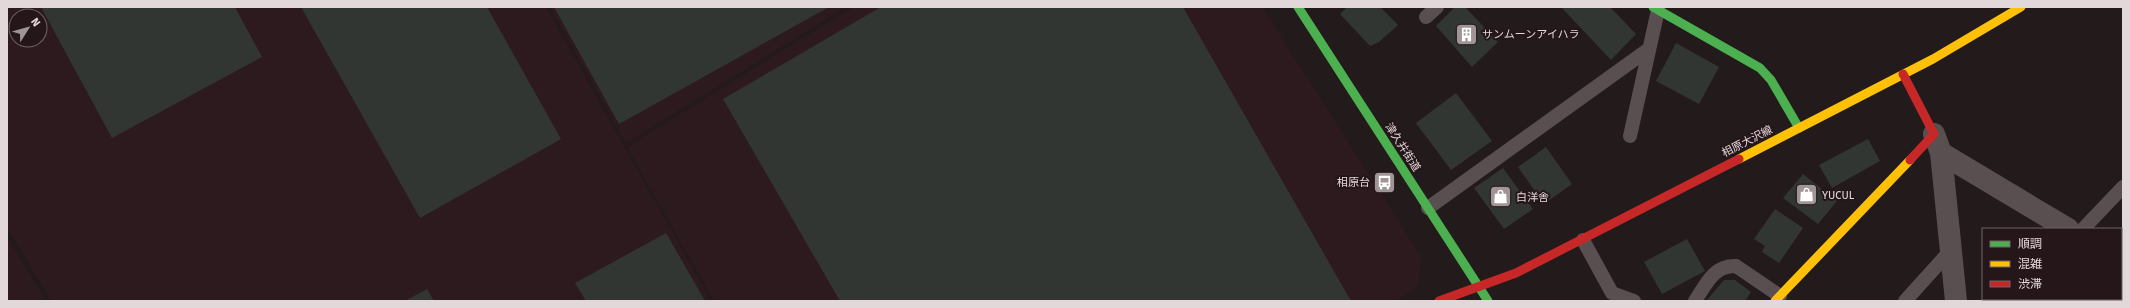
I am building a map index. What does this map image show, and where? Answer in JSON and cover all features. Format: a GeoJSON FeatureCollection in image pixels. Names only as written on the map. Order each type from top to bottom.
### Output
{"type":"FeatureCollection","features":[{"type":"Feature","properties":{"kind":"main road","name":"津久井街道"},"geometry":{"type":"LineString","coordinates":[[1298,7],[1488,301]]}},
{"type":"Feature","properties":{"kind":"main road","name":"相原大沢線"},"geometry":{"type":"LineString","coordinates":[[1439,301],[1516,273],[1583,240],[1903,74],[2021,7]]}},
{"type":"Feature","properties":{"kind":"main road"},"geometry":{"type":"LineString","coordinates":[[1656,8],[1760,68],[1771,80],[1799,128]]}},
{"type":"Feature","properties":{"kind":"main road"},"geometry":{"type":"LineString","coordinates":[[1777,299],[1937,143],[1903,74]]}},
{"type":"Feature","properties":{"kind":"street"},"geometry":{"type":"LineString","coordinates":[[1937,143],[2066,228]]}},
{"type":"Feature","properties":{"kind":"street"},"geometry":{"type":"LineString","coordinates":[[1937,143],[1956,301]]}},
{"type":"Feature","properties":{"kind":"lane"},"geometry":{"type":"LineString","coordinates":[[1426,17],[1437,7]]}},
{"type":"Feature","properties":{"kind":"lane"},"geometry":{"type":"LineString","coordinates":[[1630,136],[1649,49],[1656,8]]}},
{"type":"Feature","properties":{"kind":"lane"},"geometry":{"type":"LineString","coordinates":[[1428,208],[1649,49]]}},
{"type":"Feature","properties":{"kind":"lane"},"geometry":{"type":"LineString","coordinates":[[2084,228],[2123,187]]}},
{"type":"Feature","properties":{"kind":"lane"},"geometry":{"type":"LineString","coordinates":[[1583,240],[1612,293],[1634,301]]}},
{"type":"Feature","properties":{"kind":"lane"},"geometry":{"type":"LineString","coordinates":[[1905,301],[1951,250]]}},
{"type":"Feature","properties":{"kind":"lane"},"geometry":{"type":"LineString","coordinates":[[1695,301],[1713,274],[1728,265],[1736,266],[1777,299]]}},
{"type":"Feature","properties":{"kind":"shaded area"},"geometry":{"type":"Polygon","coordinates":[[[7,7],[546,7],[711,301],[51,301],[7,227],[7,7]]]}},
{"type":"Feature","properties":{"kind":"shaded area"},"geometry":{"type":"Polygon","coordinates":[[[550,7],[846,7],[626,143],[550,7]]]}},
{"type":"Feature","properties":{"kind":"shaded area"},"geometry":{"type":"Polygon","coordinates":[[[853,7],[1262,7],[1421,256],[1419,285],[1397,301],[714,301],[627,147],[853,7]]]}},
{"type":"Feature","properties":{"kind":"shaded area"},"geometry":{"type":"Polygon","coordinates":[[[7,237],[46,301],[7,301],[7,237]]]}},
{"type":"Feature","properties":{"kind":"building"},"geometry":{"type":"Polygon","coordinates":[[[235,7],[262,57],[112,138],[48,20],[48,8],[42,8],[235,7]]]}},
{"type":"Feature","properties":{"kind":"building"},"geometry":{"type":"Polygon","coordinates":[[[301,7],[487,7],[561,139],[420,218],[301,7]]]}},
{"type":"Feature","properties":{"kind":"building"},"geometry":{"type":"Polygon","coordinates":[[[554,7],[829,7],[619,124],[554,7]]]}},
{"type":"Feature","properties":{"kind":"building"},"geometry":{"type":"Polygon","coordinates":[[[881,7],[1183,7],[1351,301],[840,301],[723,99],[881,7]]]}},
{"type":"Feature","properties":{"kind":"building"},"geometry":{"type":"Polygon","coordinates":[[[1347,7],[1380,7],[1398,25],[1379,42],[1370,46],[1340,14],[1347,7]]]}},
{"type":"Feature","properties":{"kind":"building","name":"サンムーンアイハラ"},"geometry":{"type":"Polygon","coordinates":[[[1455,7],[1465,7],[1498,42],[1472,67],[1436,26],[1455,7]]]}},
{"type":"Feature","properties":{"kind":"building"},"geometry":{"type":"Polygon","coordinates":[[[1561,7],[1610,7],[1636,34],[1611,60],[1561,7]]]}},
{"type":"Feature","properties":{"kind":"building"},"geometry":{"type":"Polygon","coordinates":[[[1676,43],[1719,67],[1699,104],[1656,81],[1676,43]]]}},
{"type":"Feature","properties":{"kind":"building"},"geometry":{"type":"Polygon","coordinates":[[[1456,93],[1492,141],[1451,170],[1416,123],[1456,93]]]}},
{"type":"Feature","properties":{"kind":"building"},"geometry":{"type":"Polygon","coordinates":[[[1868,139],[1880,161],[1832,188],[1819,165],[1868,139]]]}},
{"type":"Feature","properties":{"kind":"building"},"geometry":{"type":"Polygon","coordinates":[[[1546,147],[1572,184],[1544,204],[1518,167],[1546,147]]]}},
{"type":"Feature","properties":{"kind":"building"},"geometry":{"type":"Polygon","coordinates":[[[1503,168],[1533,209],[1504,229],[1474,188],[1503,168]]]}},
{"type":"Feature","properties":{"kind":"building"},"geometry":{"type":"Polygon","coordinates":[[[1803,174],[1837,201],[1818,224],[1783,198],[1803,174]]]}},
{"type":"Feature","properties":{"kind":"building"},"geometry":{"type":"Polygon","coordinates":[[[1775,209],[1803,228],[1779,263],[1762,252],[1765,246],[1754,239],[1775,209]]]}},
{"type":"Feature","properties":{"kind":"building"},"geometry":{"type":"Polygon","coordinates":[[[666,233],[705,301],[586,301],[575,283],[666,233]]]}},
{"type":"Feature","properties":{"kind":"building"},"geometry":{"type":"Polygon","coordinates":[[[1687,239],[1705,271],[1662,294],[1644,262],[1687,239]]]}},
{"type":"Feature","properties":{"kind":"building"},"geometry":{"type":"Polygon","coordinates":[[[1724,280],[1735,280],[1751,292],[1745,301],[1706,301],[1724,280]]]}},
{"type":"Feature","properties":{"kind":"building"},"geometry":{"type":"Polygon","coordinates":[[[427,289],[434,301],[405,301],[427,289]]]}},
{"type":"Feature","properties":{"kind":"traffic: fast"},"geometry":{"type":"LineString","coordinates":[[1298,7],[1488,301]]}},
{"type":"Feature","properties":{"kind":"traffic: fast"},"geometry":{"type":"LineString","coordinates":[[1653,7],[1760,68],[1771,80],[1799,128]]}},
{"type":"Feature","properties":{"kind":"traffic: slow"},"geometry":{"type":"LineString","coordinates":[[1739,159],[1933,59],[2021,7]]}},
{"type":"Feature","properties":{"kind":"traffic: slow"},"geometry":{"type":"LineString","coordinates":[[1775,301],[1910,160]]}},
{"type":"Feature","properties":{"kind":"traffic: jam"},"geometry":{"type":"LineString","coordinates":[[1903,74],[1934,134],[1910,160]]}},
{"type":"Feature","properties":{"kind":"traffic: jam"},"geometry":{"type":"LineString","coordinates":[[1439,301],[1516,273],[1739,159]]}},
{"type":"Feature","properties":{"kind":"place","name":"サンムーンアイハラ"},"geometry":{"type":"Point","coordinates":[1467,34]}},
{"type":"Feature","properties":{"kind":"place","name":"相原台"},"geometry":{"type":"Point","coordinates":[1385,182]}},
{"type":"Feature","properties":{"kind":"place","name":"YUCUL"},"geometry":{"type":"Point","coordinates":[1806,195]}},
{"type":"Feature","properties":{"kind":"place","name":"白洋舎"},"geometry":{"type":"Point","coordinates":[1501,197]}}]}
